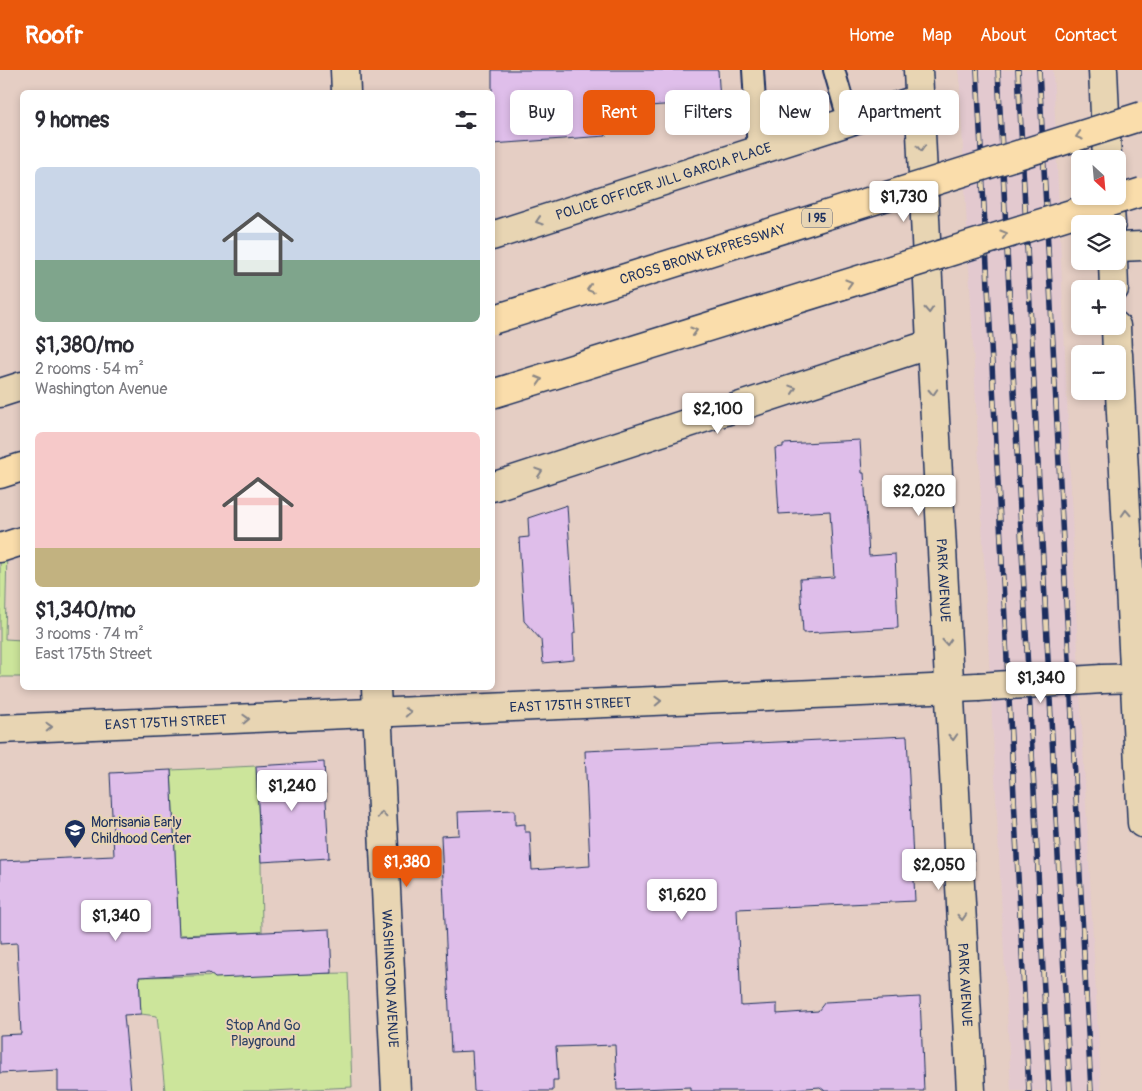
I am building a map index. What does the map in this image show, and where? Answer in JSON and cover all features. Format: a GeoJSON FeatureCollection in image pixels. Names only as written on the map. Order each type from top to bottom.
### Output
{"type":"FeatureCollection","features":[{"type":"Feature","properties":{"kind":"highway","name":"CROSS BRONX EXPRESSWAY"},"geometry":{"type":"LineString","coordinates":[[495,319],[1142,116]]}},
{"type":"Feature","properties":{"kind":"highway"},"geometry":{"type":"LineString","coordinates":[[495,393],[1142,192]]}},
{"type":"Feature","properties":{"kind":"highway"},"geometry":{"type":"LineString","coordinates":[[0,474],[20,468]]}},
{"type":"Feature","properties":{"kind":"highway"},"geometry":{"type":"LineString","coordinates":[[0,548],[20,542]]}},
{"type":"Feature","properties":{"kind":"street"},"geometry":{"type":"LineString","coordinates":[[344,70],[346,90]]}},
{"type":"Feature","properties":{"kind":"street","name":"PARK AVENUE"},"geometry":{"type":"LineString","coordinates":[[918,70],[919,90]]}},
{"type":"Feature","properties":{"kind":"street"},"geometry":{"type":"LineString","coordinates":[[1103,70],[1107,150]]}},
{"type":"Feature","properties":{"kind":"street","name":"POLICE OFFICER JILL GARCIA PLACE"},"geometry":{"type":"LineString","coordinates":[[495,235],[839,125]]}},
{"type":"Feature","properties":{"kind":"street","name":"PARK AVENUE"},"geometry":{"type":"LineString","coordinates":[[921,135],[971,1091]]}},
{"type":"Feature","properties":{"kind":"street"},"geometry":{"type":"LineString","coordinates":[[1126,247],[1142,246]]}},
{"type":"Feature","properties":{"kind":"street"},"geometry":{"type":"LineString","coordinates":[[495,486],[931,344]]}},
{"type":"Feature","properties":{"kind":"street"},"geometry":{"type":"LineString","coordinates":[[0,393],[20,387]]}},
{"type":"Feature","properties":{"kind":"street"},"geometry":{"type":"LineString","coordinates":[[1121,400],[1138,678],[1142,823]]}},
{"type":"Feature","properties":{"kind":"street","name":"EAST 175TH STREET"},"geometry":{"type":"LineString","coordinates":[[0,729],[377,700],[950,689],[1138,678]]}},
{"type":"Feature","properties":{"kind":"street","name":"WASHINGTON AVENUE"},"geometry":{"type":"LineString","coordinates":[[377,700],[396,1091]]}},
{"type":"Feature","properties":{"kind":"lane"},"geometry":{"type":"LineString","coordinates":[[753,70],[758,151]]}},
{"type":"Feature","properties":{"kind":"lane"},"geometry":{"type":"LineString","coordinates":[[834,70],[839,90]]}},
{"type":"Feature","properties":{"kind":"shaded area"},"geometry":{"type":"Polygon","coordinates":[[[959,70],[1053,70],[1076,612],[1101,1091],[1011,1091],[959,70]]]}},
{"type":"Feature","properties":{"kind":"green space"},"geometry":{"type":"Polygon","coordinates":[[[7,551],[5,639],[20,640],[20,677],[0,677],[0,552],[7,551]]]}},
{"type":"Feature","properties":{"kind":"green space"},"geometry":{"type":"Polygon","coordinates":[[[256,766],[261,862],[262,932],[179,935],[171,770],[256,766]]]}},
{"type":"Feature","properties":{"kind":"green space","name":"Stop And Go Playground"},"geometry":{"type":"Polygon","coordinates":[[[348,973],[352,1087],[272,1091],[165,1091],[157,1016],[141,1014],[139,977],[348,973]]]}},
{"type":"Feature","properties":{"kind":"building"},"geometry":{"type":"Polygon","coordinates":[[[492,70],[718,70],[719,90],[665,90],[665,105],[655,106],[655,90],[583,90],[583,135],[606,136],[495,144],[495,90],[492,90],[492,70]]]}},
{"type":"Feature","properties":{"kind":"building"},"geometry":{"type":"Polygon","coordinates":[[[860,440],[869,556],[895,554],[898,628],[803,633],[800,579],[834,577],[830,511],[779,514],[775,448],[783,447],[783,444],[860,440]]]}},
{"type":"Feature","properties":{"kind":"building"},"geometry":{"type":"Polygon","coordinates":[[[567,505],[575,633],[573,634],[574,660],[543,663],[541,640],[524,621],[519,538],[529,537],[528,518],[567,505]]]}},
{"type":"Feature","properties":{"kind":"building"},"geometry":{"type":"Polygon","coordinates":[[[907,736],[915,901],[737,909],[741,1006],[777,1004],[777,1014],[818,1011],[825,1002],[920,997],[924,1091],[825,1091],[820,1087],[781,1091],[690,1091],[690,1087],[617,1090],[615,1045],[556,1047],[558,1080],[553,1080],[553,1091],[474,1091],[472,1051],[451,1052],[441,836],[459,835],[458,812],[515,810],[515,825],[525,824],[525,832],[530,832],[532,870],[590,866],[585,751],[907,736]]]}},
{"type":"Feature","properties":{"kind":"building"},"geometry":{"type":"Polygon","coordinates":[[[324,762],[329,858],[261,862],[256,766],[324,762]]]}},
{"type":"Feature","properties":{"kind":"building"},"geometry":{"type":"Polygon","coordinates":[[[171,770],[179,936],[330,929],[332,973],[215,978],[209,973],[139,977],[141,1014],[124,1015],[131,1091],[58,1091],[58,1070],[0,1073],[0,1035],[21,1034],[17,943],[0,944],[0,861],[114,856],[110,773],[171,770]]]}},
{"type":"Feature","properties":{"kind":"railway"},"geometry":{"type":"LineString","coordinates":[[977,70],[1029,1091]]}},
{"type":"Feature","properties":{"kind":"railway"},"geometry":{"type":"LineString","coordinates":[[998,70],[1049,1091]]}},
{"type":"Feature","properties":{"kind":"railway"},"geometry":{"type":"LineString","coordinates":[[1018,70],[1070,1091]]}},
{"type":"Feature","properties":{"kind":"railway"},"geometry":{"type":"LineString","coordinates":[[1039,70],[1091,1091]]}},
{"type":"Feature","properties":{"kind":"place","name":"Morrisania Early Childhood Center"},"geometry":{"type":"Point","coordinates":[75,849]}}]}
